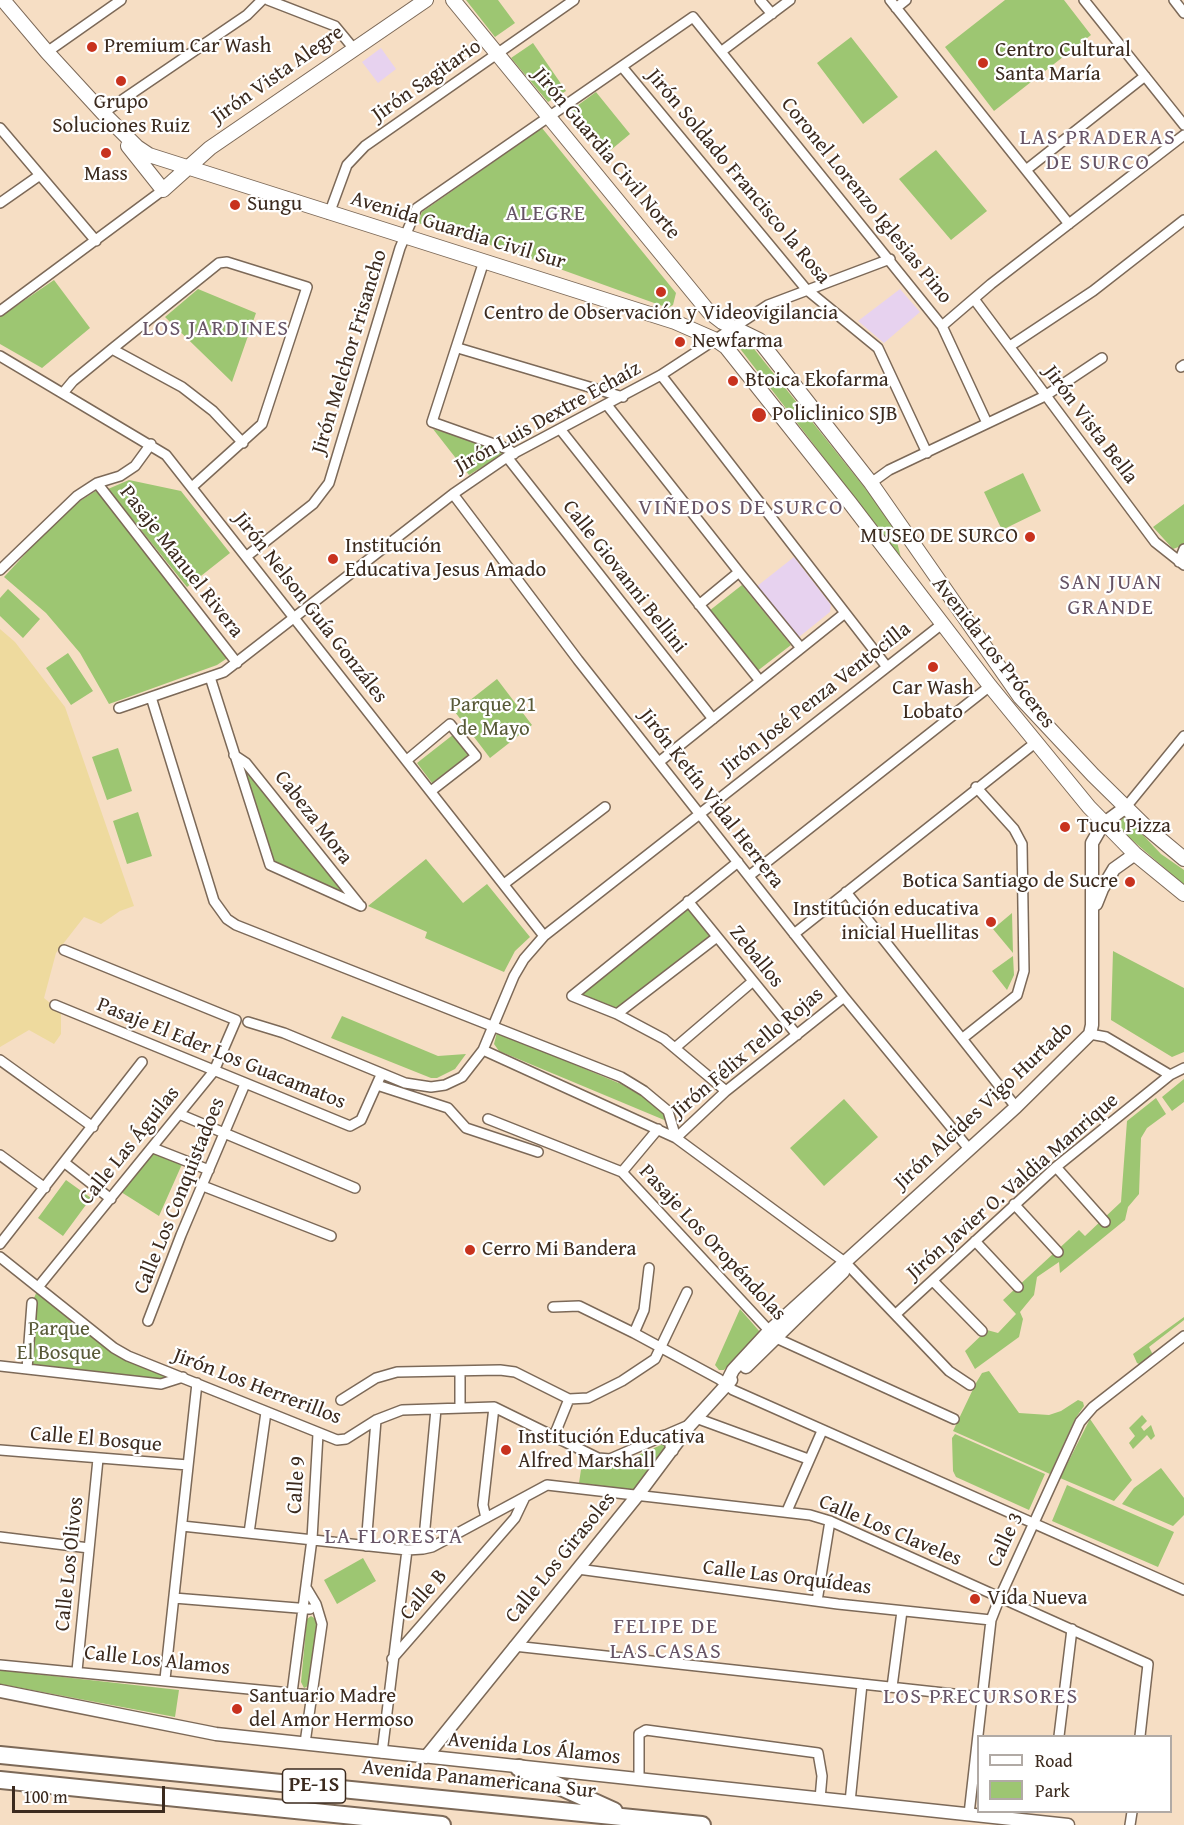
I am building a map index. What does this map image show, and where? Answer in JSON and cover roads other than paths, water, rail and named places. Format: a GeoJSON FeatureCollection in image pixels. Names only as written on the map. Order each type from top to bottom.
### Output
{"type":"FeatureCollection","features":[{"type":"Feature","properties":{"kind":"highway","name":"Avenida Panamericana Sur"},"geometry":{"type":"LineString","coordinates":[[0,1755],[702,1825]]}},
{"type":"Feature","properties":{"kind":"highway"},"geometry":{"type":"LineString","coordinates":[[519,1768],[629,1817]]}},
{"type":"Feature","properties":{"kind":"highway","name":"PE-1S"},"geometry":{"type":"LineString","coordinates":[[0,1780],[442,1825]]}},
{"type":"Feature","properties":{"kind":"main road","name":"Avenida Guardia Civil Sur"},"geometry":{"type":"LineString","coordinates":[[3,0],[46,52],[103,113],[137,147],[149,154],[329,214],[675,321],[717,340]]}},
{"type":"Feature","properties":{"kind":"main road","name":"Jirón Vista Alegre"},"geometry":{"type":"LineString","coordinates":[[186,168],[210,148],[426,0]]}},
{"type":"Feature","properties":{"kind":"main road","name":"Jirón Guardia Civil Norte"},"geometry":{"type":"LineString","coordinates":[[453,0],[710,312],[734,328]]}},
{"type":"Feature","properties":{"kind":"main road","name":"Avenida Guardia Civil Sur"},"geometry":{"type":"LineString","coordinates":[[103,113],[163,190]]}},
{"type":"Feature","properties":{"kind":"main road"},"geometry":{"type":"LineString","coordinates":[[163,190],[186,168]]}},
{"type":"Feature","properties":{"kind":"main road","name":"Avenida Los Próceres"},"geometry":{"type":"LineString","coordinates":[[734,328],[759,340],[871,483],[1020,697],[1126,807],[1184,859]]}},
{"type":"Feature","properties":{"kind":"main road","name":"Avenida Los Próceres"},"geometry":{"type":"LineString","coordinates":[[717,340],[726,347],[1035,743],[1103,824],[1184,894]]}},
{"type":"Feature","properties":{"kind":"street"},"geometry":{"type":"LineString","coordinates":[[46,52],[121,0]]}},
{"type":"Feature","properties":{"kind":"street"},"geometry":{"type":"LineString","coordinates":[[103,113],[247,15],[262,0]]}},
{"type":"Feature","properties":{"kind":"street"},"geometry":{"type":"LineString","coordinates":[[268,0],[335,26],[354,49]]}},
{"type":"Feature","properties":{"kind":"street","name":"Jirón Sagitario"},"geometry":{"type":"LineString","coordinates":[[329,214],[340,179],[354,156],[574,0]]}},
{"type":"Feature","properties":{"kind":"street"},"geometry":{"type":"LineString","coordinates":[[760,0],[772,14]]}},
{"type":"Feature","properties":{"kind":"street"},"geometry":{"type":"LineString","coordinates":[[722,51],[790,0]]}},
{"type":"Feature","properties":{"kind":"street"},"geometry":{"type":"LineString","coordinates":[[906,0],[893,4],[1069,224]]}},
{"type":"Feature","properties":{"kind":"street"},"geometry":{"type":"LineString","coordinates":[[1084,0],[1184,124]]}},
{"type":"Feature","properties":{"kind":"street"},"geometry":{"type":"LineString","coordinates":[[1174,0],[1184,13]]}},
{"type":"Feature","properties":{"kind":"street","name":"Coronel Lorenzo Iglesias Pino"},"geometry":{"type":"LineString","coordinates":[[693,16],[942,326],[987,423]]}},
{"type":"Feature","properties":{"kind":"street","name":"Jirón Melchor Frisancho"},"geometry":{"type":"LineString","coordinates":[[247,556],[313,504],[329,483],[403,237],[419,205],[623,68],[693,16]]}},
{"type":"Feature","properties":{"kind":"street","name":"Jirón Soldado Francisco la Rosa"},"geometry":{"type":"LineString","coordinates":[[623,68],[806,289],[878,348],[927,453]]}},
{"type":"Feature","properties":{"kind":"street"},"geometry":{"type":"LineString","coordinates":[[1026,170],[1145,76]]}},
{"type":"Feature","properties":{"kind":"street"},"geometry":{"type":"LineString","coordinates":[[0,128],[96,241]]}},
{"type":"Feature","properties":{"kind":"street"},"geometry":{"type":"LineString","coordinates":[[942,326],[1184,135]]}},
{"type":"Feature","properties":{"kind":"street"},"geometry":{"type":"LineString","coordinates":[[0,203],[40,175]]}},
{"type":"Feature","properties":{"kind":"street"},"geometry":{"type":"LineString","coordinates":[[0,311],[163,190]]}},
{"type":"Feature","properties":{"kind":"street"},"geometry":{"type":"LineString","coordinates":[[1010,346],[1093,291],[1184,220]]}},
{"type":"Feature","properties":{"kind":"street","name":"Jirón Luis Dextre Echaíz"},"geometry":{"type":"LineString","coordinates":[[119,708],[210,677],[237,663],[453,494],[510,456],[661,375],[768,305],[890,259]]}},
{"type":"Feature","properties":{"kind":"street"},"geometry":{"type":"LineString","coordinates":[[484,261],[458,348],[432,421],[434,424],[508,449],[510,456]]}},
{"type":"Feature","properties":{"kind":"street"},"geometry":{"type":"LineString","coordinates":[[63,393],[73,381],[219,263],[227,262],[308,287],[262,424],[192,487]]}},
{"type":"Feature","properties":{"kind":"street","name":"Jirón Vista Bella"},"geometry":{"type":"LineString","coordinates":[[974,299],[1155,542],[1181,563]]}},
{"type":"Feature","properties":{"kind":"street"},"geometry":{"type":"LineString","coordinates":[[458,348],[623,397]]}},
{"type":"Feature","properties":{"kind":"street"},"geometry":{"type":"LineString","coordinates":[[112,349],[182,387],[213,411],[243,443]]}},
{"type":"Feature","properties":{"kind":"street","name":"Jirón Nelson Guía Gonzáles"},"geometry":{"type":"LineString","coordinates":[[0,356],[166,455],[544,936]]}},
{"type":"Feature","properties":{"kind":"street"},"geometry":{"type":"LineString","coordinates":[[871,483],[889,470],[1045,396],[1102,358]]}},
{"type":"Feature","properties":{"kind":"street"},"geometry":{"type":"LineString","coordinates":[[661,375],[887,667]]}},
{"type":"Feature","properties":{"kind":"street"},"geometry":{"type":"LineString","coordinates":[[607,405],[801,648]]}},
{"type":"Feature","properties":{"kind":"street"},"geometry":{"type":"LineString","coordinates":[[560,429],[760,681]]}},
{"type":"Feature","properties":{"kind":"street"},"geometry":{"type":"LineString","coordinates":[[0,570],[60,510],[97,483],[120,476],[135,466],[151,444]]}},
{"type":"Feature","properties":{"kind":"street","name":"Calle Giovanni Bellini"},"geometry":{"type":"LineString","coordinates":[[510,456],[712,719]]}},
{"type":"Feature","properties":{"kind":"street","name":"Pasaje Manuel Rivera"},"geometry":{"type":"LineString","coordinates":[[97,483],[237,663]]}},
{"type":"Feature","properties":{"kind":"street","name":"Jirón Ketín Vidal Herrera"},"geometry":{"type":"LineString","coordinates":[[453,494],[794,934],[969,1149]]}},
{"type":"Feature","properties":{"kind":"street"},"geometry":{"type":"LineString","coordinates":[[1181,563],[1184,549]]}},
{"type":"Feature","properties":{"kind":"street"},"geometry":{"type":"LineString","coordinates":[[699,605],[739,572]]}},
{"type":"Feature","properties":{"kind":"street"},"geometry":{"type":"LineString","coordinates":[[659,762],[845,613]]}},
{"type":"Feature","properties":{"kind":"street","name":"Jirón José Penza Ventocilla"},"geometry":{"type":"LineString","coordinates":[[248,1022],[284,1033],[405,1083],[431,1087],[445,1085],[462,1077],[483,1050],[491,1026],[514,976],[524,959],[544,936],[942,624]]}},
{"type":"Feature","properties":{"kind":"street"},"geometry":{"type":"LineString","coordinates":[[210,677],[234,755]]}},
{"type":"Feature","properties":{"kind":"street"},"geometry":{"type":"LineString","coordinates":[[749,876],[990,686]]}},
{"type":"Feature","properties":{"kind":"street"},"geometry":{"type":"LineString","coordinates":[[151,697],[214,901],[227,918],[236,925],[621,1077],[644,1091],[668,1111],[676,1138]]}},
{"type":"Feature","properties":{"kind":"street"},"geometry":{"type":"LineString","coordinates":[[407,760],[450,724],[476,756],[431,791]]}},
{"type":"Feature","properties":{"kind":"street"},"geometry":{"type":"LineString","coordinates":[[1103,824],[1126,807],[1184,736]]}},
{"type":"Feature","properties":{"kind":"street"},"geometry":{"type":"LineString","coordinates":[[794,934],[976,787],[1035,743]]}},
{"type":"Feature","properties":{"kind":"street","name":"Cabeza Mora"},"geometry":{"type":"LineString","coordinates":[[234,755],[246,763],[361,906],[270,866],[234,755]]}},
{"type":"Feature","properties":{"kind":"street"},"geometry":{"type":"LineString","coordinates":[[963,1038],[1017,995],[1024,971],[1022,844],[1014,829],[976,787]]}},
{"type":"Feature","properties":{"kind":"street"},"geometry":{"type":"LineString","coordinates":[[504,884],[605,807]]}},
{"type":"Feature","properties":{"kind":"street","name":"Jirón Alcides Vigo Hurtado"},"geometry":{"type":"LineString","coordinates":[[726,1384],[772,1334],[843,1272],[846,1263],[1016,1107],[1090,1034],[1092,1024],[1092,843],[1103,824]]}},
{"type":"Feature","properties":{"kind":"street","name":"Jirón Alcides Vigo Hurtado"},"geometry":{"type":"LineString","coordinates":[[1093,916],[1102,888],[1114,869],[1135,854]]}},
{"type":"Feature","properties":{"kind":"street"},"geometry":{"type":"LineString","coordinates":[[726,1091],[676,1047],[617,1014],[572,996],[738,862]]}},
{"type":"Feature","properties":{"kind":"street"},"geometry":{"type":"LineString","coordinates":[[846,892],[1016,1107]]}},
{"type":"Feature","properties":{"kind":"street","name":"Zeballos"},"geometry":{"type":"LineString","coordinates":[[688,901],[797,1035]]}},
{"type":"Feature","properties":{"kind":"street"},"geometry":{"type":"LineString","coordinates":[[617,1014],[717,937]]}},
{"type":"Feature","properties":{"kind":"street","name":"Calle Las Águilas"},"geometry":{"type":"LineString","coordinates":[[39,1286],[214,1071],[236,1020],[64,950]]}},
{"type":"Feature","properties":{"kind":"street"},"geometry":{"type":"LineString","coordinates":[[676,1047],[752,982]]}},
{"type":"Feature","properties":{"kind":"street","name":"Jirón Félix Tello Rojas"},"geometry":{"type":"LineString","coordinates":[[676,1138],[726,1091],[844,997]]}},
{"type":"Feature","properties":{"kind":"street","name":"Pasaje El Eder Los Guacamatos"},"geometry":{"type":"LineString","coordinates":[[55,1005],[350,1126],[361,1120],[381,1075]]}},
{"type":"Feature","properties":{"kind":"street"},"geometry":{"type":"LineString","coordinates":[[1090,1034],[1106,1037],[1170,1075]]}},
{"type":"Feature","properties":{"kind":"street"},"geometry":{"type":"LineString","coordinates":[[483,1050],[676,1138],[846,1263],[949,1371],[970,1385]]}},
{"type":"Feature","properties":{"kind":"street"},"geometry":{"type":"LineString","coordinates":[[0,1060],[93,1127]]}},
{"type":"Feature","properties":{"kind":"street"},"geometry":{"type":"LineString","coordinates":[[0,1244],[142,1062]]}},
{"type":"Feature","properties":{"kind":"street","name":"Jirón Javier O. Valdia Manrique"},"geometry":{"type":"LineString","coordinates":[[896,1314],[1056,1167],[1170,1075],[1184,1068]]}},
{"type":"Feature","properties":{"kind":"street","name":"Calle Los Conquistadoes"},"geometry":{"type":"LineString","coordinates":[[148,1321],[181,1235],[245,1084]]}},
{"type":"Feature","properties":{"kind":"street"},"geometry":{"type":"LineString","coordinates":[[377,1085],[448,1108],[466,1128],[537,1152]]}},
{"type":"Feature","properties":{"kind":"street"},"geometry":{"type":"LineString","coordinates":[[179,1114],[355,1188]]}},
{"type":"Feature","properties":{"kind":"street","name":"Pasaje Los Oropéndolas"},"geometry":{"type":"LineString","coordinates":[[488,1119],[622,1172],[772,1334]]}},
{"type":"Feature","properties":{"kind":"street"},"geometry":{"type":"LineString","coordinates":[[622,1172],[658,1129]]}},
{"type":"Feature","properties":{"kind":"street"},"geometry":{"type":"LineString","coordinates":[[153,1148],[209,1170]]}},
{"type":"Feature","properties":{"kind":"street"},"geometry":{"type":"LineString","coordinates":[[0,1155],[45,1188]]}},
{"type":"Feature","properties":{"kind":"street"},"geometry":{"type":"LineString","coordinates":[[65,1162],[111,1199]]}},
{"type":"Feature","properties":{"kind":"street"},"geometry":{"type":"LineString","coordinates":[[1056,1167],[1105,1222]]}},
{"type":"Feature","properties":{"kind":"street"},"geometry":{"type":"LineString","coordinates":[[202,1186],[331,1236]]}},
{"type":"Feature","properties":{"kind":"street"},"geometry":{"type":"LineString","coordinates":[[1014,1204],[1058,1252]]}},
{"type":"Feature","properties":{"kind":"street"},"geometry":{"type":"LineString","coordinates":[[975,1241],[1018,1287]]}},
{"type":"Feature","properties":{"kind":"street","name":"Jirón Los Herrerillos"},"geometry":{"type":"LineString","coordinates":[[0,1257],[114,1348],[337,1440],[346,1439],[375,1420],[402,1410],[494,1407],[598,1458],[610,1459],[663,1437],[693,1421]]}},
{"type":"Feature","properties":{"kind":"street"},"geometry":{"type":"LineString","coordinates":[[634,1333],[644,1310],[649,1268]]}},
{"type":"Feature","properties":{"kind":"street"},"geometry":{"type":"LineString","coordinates":[[933,1281],[982,1331]]}},
{"type":"Feature","properties":{"kind":"street"},"geometry":{"type":"LineString","coordinates":[[341,1400],[376,1378],[397,1372],[515,1372],[569,1399],[588,1398],[622,1381],[654,1359],[661,1349],[687,1292]]}},
{"type":"Feature","properties":{"kind":"street"},"geometry":{"type":"LineString","coordinates":[[27,1369],[32,1303]]}},
{"type":"Feature","properties":{"kind":"street"},"geometry":{"type":"LineString","coordinates":[[553,1307],[579,1306],[634,1333],[726,1384],[822,1431],[1184,1590]]}},
{"type":"Feature","properties":{"kind":"street"},"geometry":{"type":"LineString","coordinates":[[772,1334],[954,1419]]}},
{"type":"Feature","properties":{"kind":"street","name":"Calle 3"},"geometry":{"type":"LineString","coordinates":[[977,1735],[991,1620],[1033,1524],[1086,1414],[1184,1336]]}},
{"type":"Feature","properties":{"kind":"street"},"geometry":{"type":"LineString","coordinates":[[0,1366],[161,1384],[183,1377]]}},
{"type":"Feature","properties":{"kind":"street"},"geometry":{"type":"LineString","coordinates":[[460,1372],[460,1408]]}},
{"type":"Feature","properties":{"kind":"street"},"geometry":{"type":"LineString","coordinates":[[165,1679],[197,1383]]}},
{"type":"Feature","properties":{"kind":"street","name":"Calle Los Girasoles"},"geometry":{"type":"LineString","coordinates":[[426,1757],[637,1496],[693,1421],[726,1384]]}},
{"type":"Feature","properties":{"kind":"street"},"geometry":{"type":"LineString","coordinates":[[554,1436],[569,1399]]}},
{"type":"Feature","properties":{"kind":"street"},"geometry":{"type":"LineString","coordinates":[[486,1518],[483,1505],[494,1407]]}},
{"type":"Feature","properties":{"kind":"street"},"geometry":{"type":"LineString","coordinates":[[423,1549],[436,1409]]}},
{"type":"Feature","properties":{"kind":"street"},"geometry":{"type":"LineString","coordinates":[[249,1533],[266,1412]]}},
{"type":"Feature","properties":{"kind":"street"},"geometry":{"type":"LineString","coordinates":[[366,1546],[375,1420]]}},
{"type":"Feature","properties":{"kind":"street"},"geometry":{"type":"LineString","coordinates":[[693,1421],[808,1459]]}},
{"type":"Feature","properties":{"kind":"street"},"geometry":{"type":"LineString","coordinates":[[787,1511],[822,1431]]}},
{"type":"Feature","properties":{"kind":"street","name":"Calle 9"},"geometry":{"type":"LineString","coordinates":[[292,1693],[307,1589],[318,1434]]}},
{"type":"Feature","properties":{"kind":"street"},"geometry":{"type":"LineString","coordinates":[[663,1437],[671,1441],[672,1450]]}},
{"type":"Feature","properties":{"kind":"street","name":"Calle El Bosque"},"geometry":{"type":"LineString","coordinates":[[0,1450],[188,1465]]}},
{"type":"Feature","properties":{"kind":"street","name":"Calle Los Olivos"},"geometry":{"type":"LineString","coordinates":[[77,1671],[98,1459]]}},
{"type":"Feature","properties":{"kind":"street","name":"Calle Los Claveles"},"geometry":{"type":"LineString","coordinates":[[182,1526],[407,1550],[423,1549],[432,1547],[548,1485],[787,1511],[830,1521],[1148,1664],[1140,1735]]}},
{"type":"Feature","properties":{"kind":"street","name":"Calle B"},"geometry":{"type":"LineString","coordinates":[[392,1659],[515,1518],[525,1497]]}},
{"type":"Feature","properties":{"kind":"street"},"geometry":{"type":"LineString","coordinates":[[817,1601],[830,1521]]}},
{"type":"Feature","properties":{"kind":"street"},"geometry":{"type":"LineString","coordinates":[[0,1538],[89,1548]]}},
{"type":"Feature","properties":{"kind":"street"},"geometry":{"type":"LineString","coordinates":[[382,1753],[407,1550]]}},
{"type":"Feature","properties":{"kind":"street","name":"Calle Las Orquídeas"},"geometry":{"type":"LineString","coordinates":[[578,1569],[817,1601],[991,1620]]}},
{"type":"Feature","properties":{"kind":"street"},"geometry":{"type":"LineString","coordinates":[[305,1743],[322,1624],[318,1610],[307,1589]]}},
{"type":"Feature","properties":{"kind":"street"},"geometry":{"type":"LineString","coordinates":[[174,1598],[318,1610]]}},
{"type":"Feature","properties":{"kind":"street"},"geometry":{"type":"LineString","coordinates":[[892,1687],[902,1611]]}},
{"type":"Feature","properties":{"kind":"street"},"geometry":{"type":"LineString","coordinates":[[1059,1735],[1072,1629]]}},
{"type":"Feature","properties":{"kind":"street"},"geometry":{"type":"LineString","coordinates":[[514,1646],[981,1697]]}},
{"type":"Feature","properties":{"kind":"street","name":"Calle Los Alamos"},"geometry":{"type":"LineString","coordinates":[[0,1665],[165,1679],[311,1695]]}},
{"type":"Feature","properties":{"kind":"street"},"geometry":{"type":"LineString","coordinates":[[850,1802],[861,1684]]}},
{"type":"Feature","properties":{"kind":"street","name":"Avenida Los Álamos"},"geometry":{"type":"LineString","coordinates":[[0,1692],[216,1734],[1068,1825]]}},
{"type":"Feature","properties":{"kind":"street"},"geometry":{"type":"LineString","coordinates":[[639,1780],[639,1734],[646,1730],[818,1753],[822,1776],[820,1799]]}},
{"type":"Feature","properties":{"kind":"street","name":"Calle 3"},"geometry":{"type":"LineString","coordinates":[[969,1814],[977,1736]]}},
{"type":"Feature","properties":{"kind":"place","name":"Premium Car Wash"},"geometry":{"type":"Point","coordinates":[92,47]}},
{"type":"Feature","properties":{"kind":"place","name":"Centro Cultural Santa María"},"geometry":{"type":"Point","coordinates":[983,63]}},
{"type":"Feature","properties":{"kind":"place","name":"Grupo Soluciones Ruiz"},"geometry":{"type":"Point","coordinates":[121,81]}},
{"type":"Feature","properties":{"kind":"place","name":"Mass"},"geometry":{"type":"Point","coordinates":[106,153]}},
{"type":"Feature","properties":{"kind":"place","name":"Sungu"},"geometry":{"type":"Point","coordinates":[235,205]}},
{"type":"Feature","properties":{"kind":"place","name":"Centro de Observación y Videovigilancia"},"geometry":{"type":"Point","coordinates":[661,292]}},
{"type":"Feature","properties":{"kind":"place","name":"Newfarma"},"geometry":{"type":"Point","coordinates":[680,342]}},
{"type":"Feature","properties":{"kind":"place","name":"Btoica Ekofarma"},"geometry":{"type":"Point","coordinates":[733,381]}},
{"type":"Feature","properties":{"kind":"place","name":"Policlinico SJB"},"geometry":{"type":"Point","coordinates":[759,415]}},
{"type":"Feature","properties":{"kind":"place","name":"MUSEO DE SURCO"},"geometry":{"type":"Point","coordinates":[1030,537]}},
{"type":"Feature","properties":{"kind":"place","name":"Institución Educativa Jesus Amado"},"geometry":{"type":"Point","coordinates":[333,559]}},
{"type":"Feature","properties":{"kind":"place","name":"Car Wash Lobato"},"geometry":{"type":"Point","coordinates":[933,667]}},
{"type":"Feature","properties":{"kind":"place","name":"Tucu Pizza"},"geometry":{"type":"Point","coordinates":[1065,827]}},
{"type":"Feature","properties":{"kind":"place","name":"Botica Santiago de Sucre"},"geometry":{"type":"Point","coordinates":[1130,882]}},
{"type":"Feature","properties":{"kind":"place","name":"Institución educativa inicial Huellitas"},"geometry":{"type":"Point","coordinates":[991,922]}},
{"type":"Feature","properties":{"kind":"place","name":"Cerro Mi Bandera"},"geometry":{"type":"Point","coordinates":[470,1250]}},
{"type":"Feature","properties":{"kind":"place","name":"Institución Educativa Alfred Marshall"},"geometry":{"type":"Point","coordinates":[506,1450]}},
{"type":"Feature","properties":{"kind":"place","name":"Vida Nueva"},"geometry":{"type":"Point","coordinates":[975,1599]}},
{"type":"Feature","properties":{"kind":"place","name":"Santuario Madre del Amor Hermoso"},"geometry":{"type":"Point","coordinates":[237,1709]}},
{"type":"Feature","properties":{"kind":"district","name":"LAS PRADERAS DE SURCO"},"geometry":{"type":"Point","coordinates":[1098,150]}},
{"type":"Feature","properties":{"kind":"district","name":"ALEGRE"},"geometry":{"type":"Point","coordinates":[546,214]}},
{"type":"Feature","properties":{"kind":"district","name":"LOS JARDINES"},"geometry":{"type":"Point","coordinates":[216,329]}},
{"type":"Feature","properties":{"kind":"district","name":"VIÑEDOS DE SURCO"},"geometry":{"type":"Point","coordinates":[741,508]}},
{"type":"Feature","properties":{"kind":"district","name":"SAN JUAN GRANDE"},"geometry":{"type":"Point","coordinates":[1111,596]}},
{"type":"Feature","properties":{"kind":"district","name":"LA FLORESTA"},"geometry":{"type":"Point","coordinates":[394,1537]}},
{"type":"Feature","properties":{"kind":"district","name":"FELIPE DE LAS CASAS"},"geometry":{"type":"Point","coordinates":[666,1640]}},
{"type":"Feature","properties":{"kind":"district","name":"LOS PRECURSORES"},"geometry":{"type":"Point","coordinates":[981,1697]}},
{"type":"Feature","properties":{"kind":"park label","name":"Parque 21 de Mayo"},"geometry":{"type":"Point","coordinates":[493,718]}},
{"type":"Feature","properties":{"kind":"park label","name":"Parque El Bosque"},"geometry":{"type":"Point","coordinates":[59,1342]}}]}
